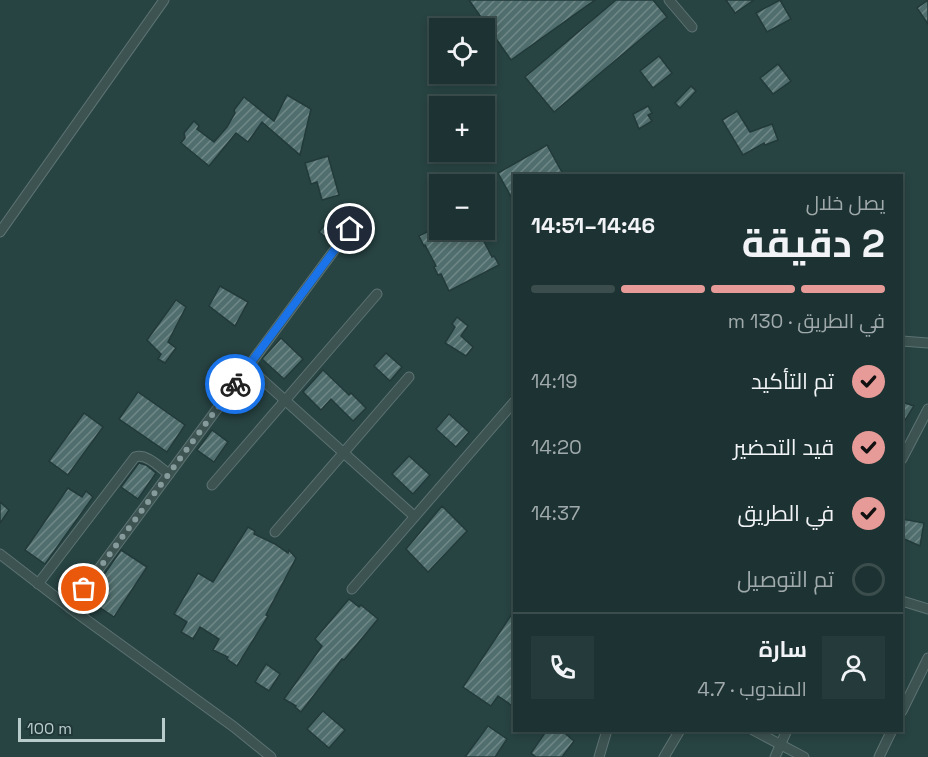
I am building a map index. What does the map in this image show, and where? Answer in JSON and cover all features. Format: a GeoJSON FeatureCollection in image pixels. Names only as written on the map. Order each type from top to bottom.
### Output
{"type":"FeatureCollection","features":[{"type":"Feature","properties":{"kind":"street"},"geometry":{"type":"LineString","coordinates":[[0,232],[164,0]]}},
{"type":"Feature","properties":{"kind":"street"},"geometry":{"type":"LineString","coordinates":[[669,0],[692,27]]}},
{"type":"Feature","properties":{"kind":"street"},"geometry":{"type":"LineString","coordinates":[[70,608],[350,229]]}},
{"type":"Feature","properties":{"kind":"street"},"geometry":{"type":"LineString","coordinates":[[212,484],[377,294]]}},
{"type":"Feature","properties":{"kind":"street"},"geometry":{"type":"LineString","coordinates":[[903,341],[928,343]]}},
{"type":"Feature","properties":{"kind":"street"},"geometry":{"type":"LineString","coordinates":[[248,367],[414,516]]}},
{"type":"Feature","properties":{"kind":"street"},"geometry":{"type":"LineString","coordinates":[[275,532],[409,377]]}},
{"type":"Feature","properties":{"kind":"street"},"geometry":{"type":"LineString","coordinates":[[352,589],[513,403]]}},
{"type":"Feature","properties":{"kind":"street"},"geometry":{"type":"LineString","coordinates":[[903,457],[928,409]]}},
{"type":"Feature","properties":{"kind":"street"},"geometry":{"type":"LineString","coordinates":[[38,584],[135,457],[139,455],[146,458],[169,474]]}},
{"type":"Feature","properties":{"kind":"street"},"geometry":{"type":"LineString","coordinates":[[0,554],[70,608],[234,727],[271,757]]}},
{"type":"Feature","properties":{"kind":"street"},"geometry":{"type":"LineString","coordinates":[[903,601],[928,609]]}},
{"type":"Feature","properties":{"kind":"street"},"geometry":{"type":"LineString","coordinates":[[903,709],[928,658]]}},
{"type":"Feature","properties":{"kind":"street"},"geometry":{"type":"LineString","coordinates":[[599,757],[606,732]]}},
{"type":"Feature","properties":{"kind":"street"},"geometry":{"type":"LineString","coordinates":[[664,757],[679,732]]}},
{"type":"Feature","properties":{"kind":"street"},"geometry":{"type":"LineString","coordinates":[[756,732],[804,757]]}},
{"type":"Feature","properties":{"kind":"street"},"geometry":{"type":"LineString","coordinates":[[775,757],[786,732]]}},
{"type":"Feature","properties":{"kind":"street"},"geometry":{"type":"LineString","coordinates":[[879,757],[891,732]]}},
{"type":"Feature","properties":{"kind":"building"},"geometry":{"type":"Polygon","coordinates":[[[469,0],[595,0],[511,60],[495,37],[495,18],[482,18],[469,0]]]}},
{"type":"Feature","properties":{"kind":"building"},"geometry":{"type":"Polygon","coordinates":[[[616,0],[653,0],[667,17],[554,112],[525,77],[616,0]]]}},
{"type":"Feature","properties":{"kind":"building"},"geometry":{"type":"Polygon","coordinates":[[[726,0],[754,0],[735,13],[726,0]]]}},
{"type":"Feature","properties":{"kind":"building"},"geometry":{"type":"Polygon","coordinates":[[[780,0],[791,19],[767,32],[756,13],[780,0]]]}},
{"type":"Feature","properties":{"kind":"building"},"geometry":{"type":"Polygon","coordinates":[[[928,0],[928,24],[917,8],[928,0]]]}},
{"type":"Feature","properties":{"kind":"building"},"geometry":{"type":"Polygon","coordinates":[[[659,56],[672,73],[653,88],[640,71],[659,56]]]}},
{"type":"Feature","properties":{"kind":"building"},"geometry":{"type":"Polygon","coordinates":[[[778,64],[791,81],[773,94],[760,78],[778,64]]]}},
{"type":"Feature","properties":{"kind":"building"},"geometry":{"type":"Polygon","coordinates":[[[691,86],[696,91],[680,108],[675,103],[691,86]]]}},
{"type":"Feature","properties":{"kind":"building"},"geometry":{"type":"Polygon","coordinates":[[[287,95],[311,109],[300,155],[262,122],[248,142],[236,133],[209,166],[181,143],[185,138],[184,133],[194,121],[199,126],[197,129],[214,142],[227,127],[235,113],[234,110],[244,97],[274,121],[287,95]]]}},
{"type":"Feature","properties":{"kind":"building"},"geometry":{"type":"Polygon","coordinates":[[[648,106],[652,113],[648,115],[652,121],[639,129],[633,114],[648,106]]]}},
{"type":"Feature","properties":{"kind":"building"},"geometry":{"type":"Polygon","coordinates":[[[737,111],[750,132],[772,124],[778,140],[765,145],[764,143],[743,155],[722,120],[737,111]]]}},
{"type":"Feature","properties":{"kind":"building"},"geometry":{"type":"Polygon","coordinates":[[[547,145],[563,174],[513,174],[513,200],[498,173],[547,145]]]}},
{"type":"Feature","properties":{"kind":"building"},"geometry":{"type":"Polygon","coordinates":[[[328,156],[339,195],[322,200],[317,182],[311,184],[305,163],[328,156]]]}},
{"type":"Feature","properties":{"kind":"building"},"geometry":{"type":"Polygon","coordinates":[[[327,222],[337,230],[329,240],[319,232],[327,222]]]}},
{"type":"Feature","properties":{"kind":"building"},"geometry":{"type":"Polygon","coordinates":[[[429,231],[429,240],[483,240],[499,265],[449,291],[441,274],[438,275],[434,267],[436,266],[419,236],[429,231]]]}},
{"type":"Feature","properties":{"kind":"building"},"geometry":{"type":"Polygon","coordinates":[[[220,286],[248,302],[235,326],[209,306],[220,286]]]}},
{"type":"Feature","properties":{"kind":"building"},"geometry":{"type":"Polygon","coordinates":[[[176,300],[186,307],[168,342],[176,348],[165,363],[158,359],[161,354],[147,340],[176,300]]]}},
{"type":"Feature","properties":{"kind":"building"},"geometry":{"type":"Polygon","coordinates":[[[457,317],[468,326],[461,336],[473,347],[466,356],[445,343],[455,327],[452,324],[457,317]]]}},
{"type":"Feature","properties":{"kind":"building"},"geometry":{"type":"Polygon","coordinates":[[[281,338],[303,359],[284,379],[262,359],[281,338]]]}},
{"type":"Feature","properties":{"kind":"building"},"geometry":{"type":"Polygon","coordinates":[[[386,353],[402,367],[390,381],[374,366],[386,353]]]}},
{"type":"Feature","properties":{"kind":"building"},"geometry":{"type":"Polygon","coordinates":[[[323,370],[366,408],[353,421],[331,399],[321,410],[303,392],[323,370]]]}},
{"type":"Feature","properties":{"kind":"building"},"geometry":{"type":"Polygon","coordinates":[[[138,392],[185,425],[167,452],[119,419],[138,392]]]}},
{"type":"Feature","properties":{"kind":"building"},"geometry":{"type":"Polygon","coordinates":[[[903,402],[914,406],[903,423],[903,402]]]}},
{"type":"Feature","properties":{"kind":"building"},"geometry":{"type":"Polygon","coordinates":[[[84,413],[103,427],[68,475],[49,461],[84,413]]]}},
{"type":"Feature","properties":{"kind":"building"},"geometry":{"type":"Polygon","coordinates":[[[449,414],[469,432],[456,447],[436,429],[449,414]]]}},
{"type":"Feature","properties":{"kind":"building"},"geometry":{"type":"Polygon","coordinates":[[[212,430],[228,442],[214,462],[197,450],[212,430]]]}},
{"type":"Feature","properties":{"kind":"building"},"geometry":{"type":"Polygon","coordinates":[[[409,456],[430,475],[413,494],[392,474],[409,456]]]}},
{"type":"Feature","properties":{"kind":"building"},"geometry":{"type":"Polygon","coordinates":[[[139,463],[146,465],[156,473],[138,499],[121,487],[139,463]]]}},
{"type":"Feature","properties":{"kind":"building"},"geometry":{"type":"Polygon","coordinates":[[[68,488],[82,497],[86,491],[93,497],[45,564],[25,550],[68,488]]]}},
{"type":"Feature","properties":{"kind":"building"},"geometry":{"type":"Polygon","coordinates":[[[0,502],[9,510],[0,523],[0,502]]]}},
{"type":"Feature","properties":{"kind":"building"},"geometry":{"type":"Polygon","coordinates":[[[442,506],[467,531],[428,572],[406,549],[442,506]]]}},
{"type":"Feature","properties":{"kind":"building"},"geometry":{"type":"Polygon","coordinates":[[[903,519],[924,523],[920,546],[903,538],[903,519]]]}},
{"type":"Feature","properties":{"kind":"building"},"geometry":{"type":"Polygon","coordinates":[[[248,527],[255,531],[254,534],[288,553],[289,550],[296,558],[266,615],[268,616],[237,666],[227,659],[228,657],[213,650],[219,639],[200,627],[193,639],[181,632],[187,622],[174,614],[198,573],[213,582],[248,527]]]}},
{"type":"Feature","properties":{"kind":"building"},"geometry":{"type":"Polygon","coordinates":[[[121,550],[147,567],[114,617],[87,599],[121,550]]]}},
{"type":"Feature","properties":{"kind":"building"},"geometry":{"type":"Polygon","coordinates":[[[349,599],[359,607],[361,605],[378,619],[344,660],[342,659],[301,712],[284,699],[322,646],[315,639],[349,599]]]}},
{"type":"Feature","properties":{"kind":"building"},"geometry":{"type":"Polygon","coordinates":[[[513,612],[513,706],[498,696],[491,706],[463,687],[513,612]]]}},
{"type":"Feature","properties":{"kind":"building"},"geometry":{"type":"Polygon","coordinates":[[[266,664],[280,674],[269,691],[255,682],[266,664]]]}},
{"type":"Feature","properties":{"kind":"building"},"geometry":{"type":"Polygon","coordinates":[[[323,711],[345,730],[329,748],[307,729],[323,711]]]}},
{"type":"Feature","properties":{"kind":"building"},"geometry":{"type":"Polygon","coordinates":[[[488,726],[507,739],[495,757],[465,757],[488,726]]]}},
{"type":"Feature","properties":{"kind":"building"},"geometry":{"type":"Polygon","coordinates":[[[546,732],[563,732],[574,741],[562,757],[536,757],[531,753],[546,732]]]}},
{"type":"Feature","properties":{"kind":"way so far"},"geometry":{"type":"LineString","coordinates":[[84,589],[235,384]]}},
{"type":"Feature","properties":{"kind":"route"},"geometry":{"type":"LineString","coordinates":[[235,384],[350,229]]}}]}
